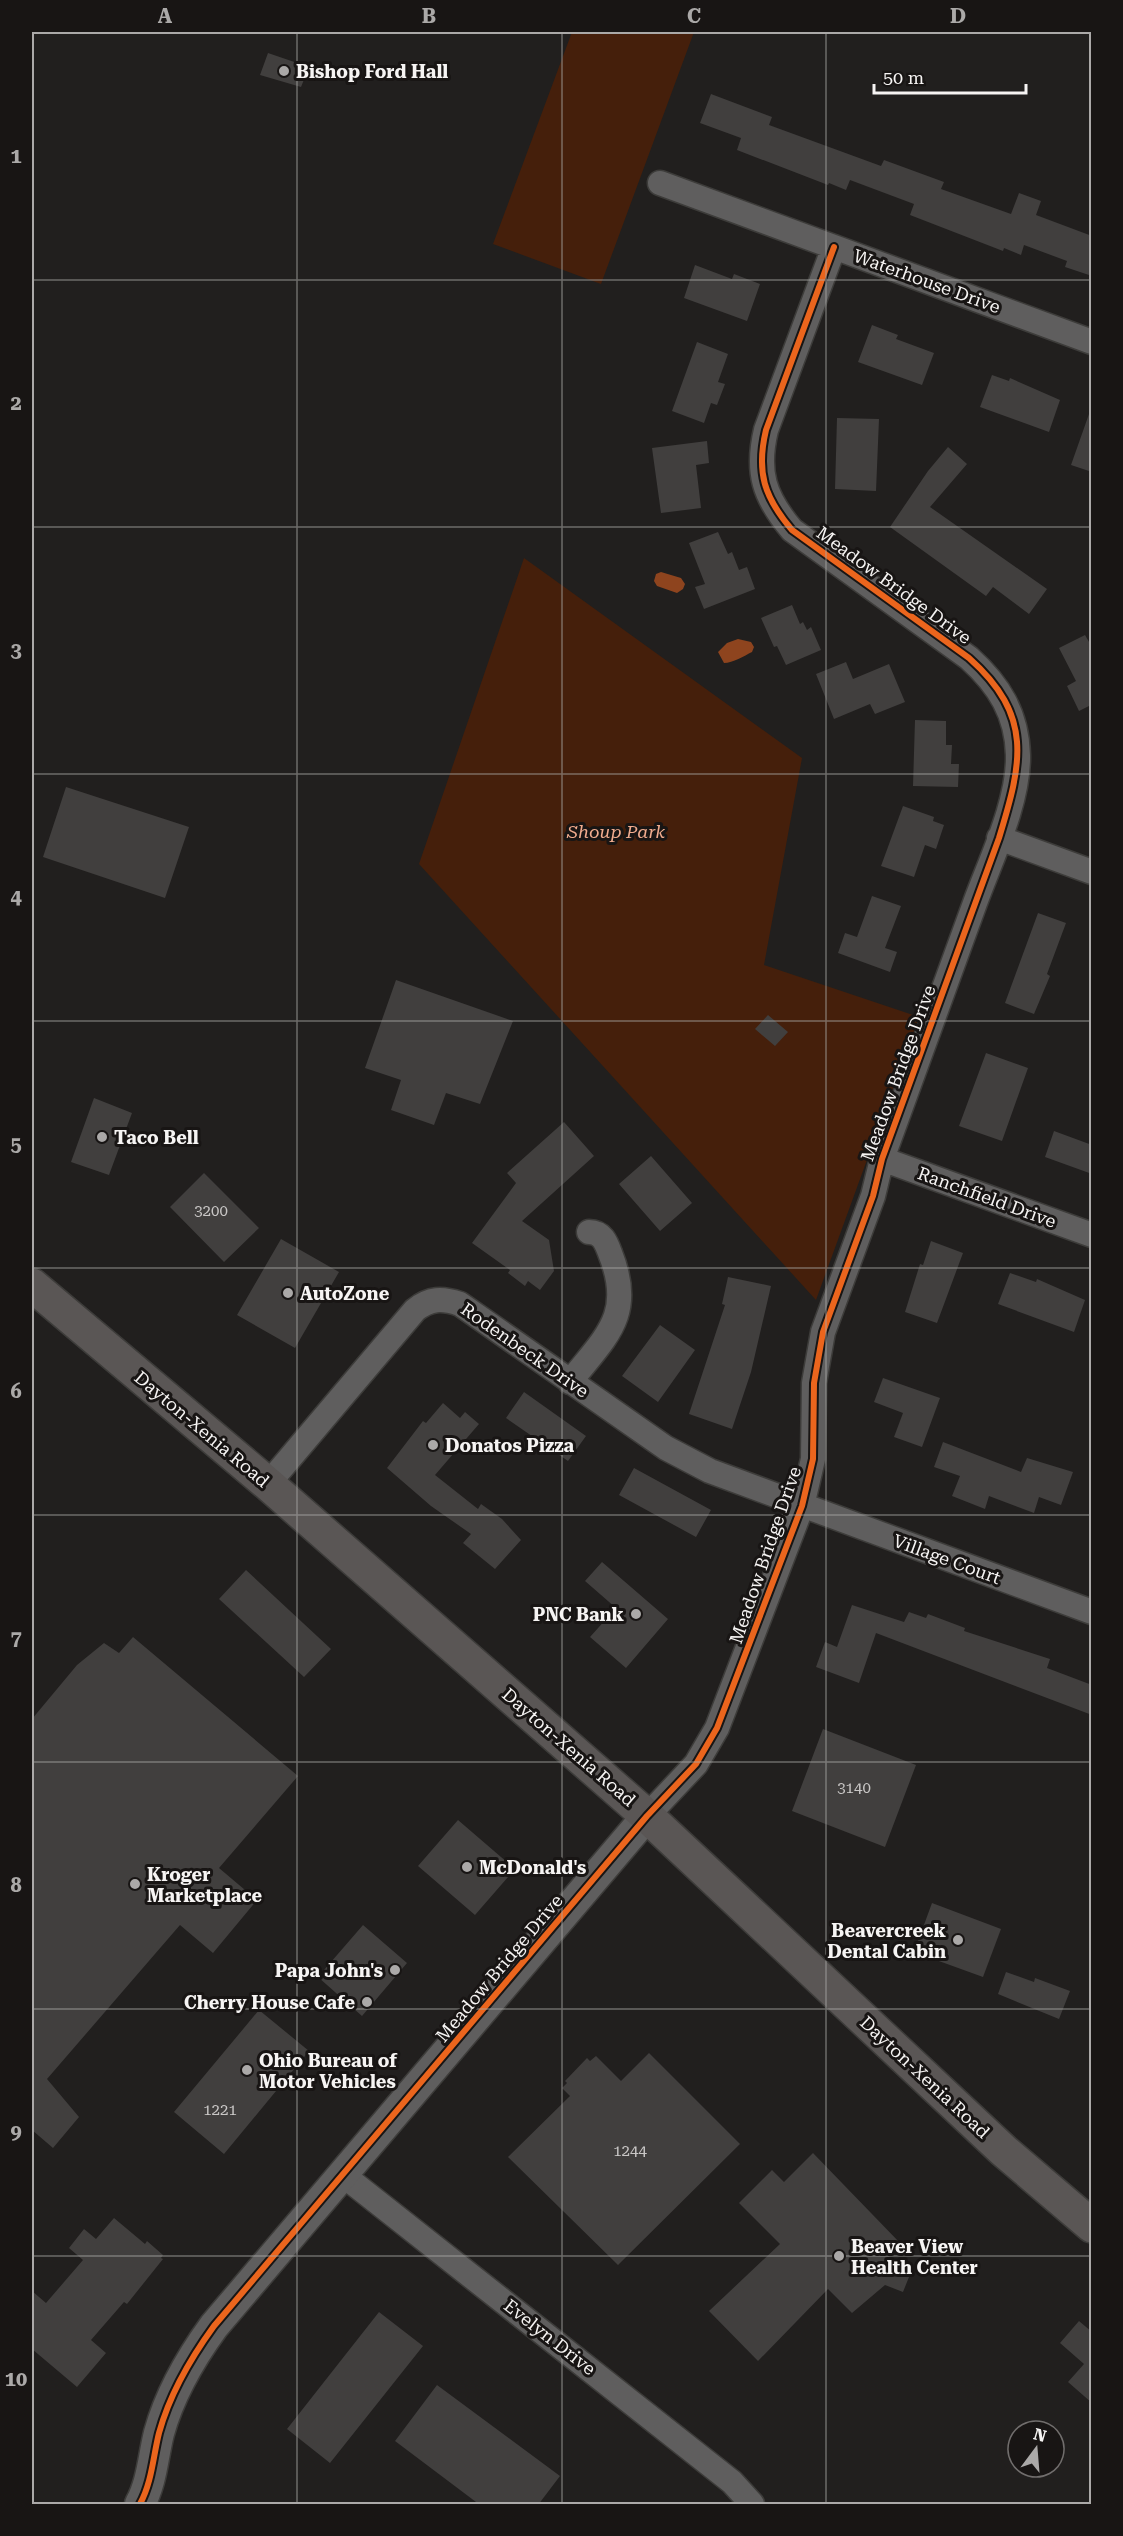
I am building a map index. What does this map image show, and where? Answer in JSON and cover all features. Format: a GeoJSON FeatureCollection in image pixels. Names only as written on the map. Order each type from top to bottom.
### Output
{"type":"FeatureCollection","features":[{"type":"Feature","properties":{"kind":"main road","name":"Dayton-Xenia Road"},"geometry":{"type":"LineString","coordinates":[[32,1285],[268,1484],[647,1816],[1004,2151],[1092,2226]]}},
{"type":"Feature","properties":{"kind":"street","name":"Waterhouse Drive"},"geometry":{"type":"LineString","coordinates":[[660,183],[1092,342]]}},
{"type":"Feature","properties":{"kind":"street","name":"Meadow Bridge Drive"},"geometry":{"type":"LineString","coordinates":[[140,2505],[150,2479],[165,2415],[193,2355],[214,2326],[647,1816],[696,1764],[717,1728],[802,1506],[813,1459],[814,1383],[823,1332],[873,1196],[882,1159],[999,838],[1014,788],[1018,758],[1014,722],[1008,703],[999,689],[969,658],[792,530],[776,511],[765,486],[761,460],[766,430],[834,247]]}},
{"type":"Feature","properties":{"kind":"street"},"geometry":{"type":"LineString","coordinates":[[999,838],[1092,872]]}},
{"type":"Feature","properties":{"kind":"street","name":"Ranchfield Drive"},"geometry":{"type":"LineString","coordinates":[[882,1159],[1092,1235]]}},
{"type":"Feature","properties":{"kind":"street"},"geometry":{"type":"LineString","coordinates":[[570,1382],[610,1331],[620,1302],[616,1269],[605,1241],[600,1234],[589,1232]]}},
{"type":"Feature","properties":{"kind":"street","name":"Rodenbeck Drive"},"geometry":{"type":"LineString","coordinates":[[268,1484],[415,1310],[431,1300],[446,1299],[460,1304],[666,1448],[710,1471],[802,1506]]}},
{"type":"Feature","properties":{"kind":"street","name":"Village Court"},"geometry":{"type":"LineString","coordinates":[[802,1506],[1092,1612]]}},
{"type":"Feature","properties":{"kind":"street","name":"Evelyn Drive"},"geometry":{"type":"LineString","coordinates":[[343,2175],[732,2482],[752,2505]]}},
{"type":"Feature","properties":{"kind":"green space"},"geometry":{"type":"Polygon","coordinates":[[[572,32],[694,32],[601,284],[493,244],[572,32]]]}},
{"type":"Feature","properties":{"kind":"green space","name":"Shoup Park"},"geometry":{"type":"Polygon","coordinates":[[[524,558],[802,758],[764,965],[919,1017],[816,1300],[419,864],[524,558]]]}},
{"type":"Feature","properties":{"kind":"shaded area"},"geometry":{"type":"Polygon","coordinates":[[[661,572],[681,578],[685,584],[683,589],[677,593],[657,586],[654,581],[656,574],[661,572]]]}},
{"type":"Feature","properties":{"kind":"shaded area"},"geometry":{"type":"Polygon","coordinates":[[[738,639],[751,642],[754,647],[752,652],[735,661],[724,663],[718,652],[727,643],[738,639]]]}},
{"type":"Feature","properties":{"kind":"building","name":"Bishop Ford Hall"},"geometry":{"type":"Polygon","coordinates":[[[268,53],[309,67],[301,87],[260,75],[268,53]]]}},
{"type":"Feature","properties":{"kind":"building"},"geometry":{"type":"Polygon","coordinates":[[[711,94],[772,117],[769,125],[881,166],[884,160],[944,182],[941,189],[1011,214],[1019,193],[1041,201],[1036,215],[1092,236],[1092,276],[1065,267],[1067,261],[1024,245],[1021,255],[1004,248],[1003,251],[910,215],[914,204],[850,180],[846,190],[737,150],[741,138],[700,123],[711,94]]]}},
{"type":"Feature","properties":{"kind":"building"},"geometry":{"type":"Polygon","coordinates":[[[695,265],[732,279],[734,274],[760,284],[747,321],[684,298],[695,265]]]}},
{"type":"Feature","properties":{"kind":"building"},"geometry":{"type":"Polygon","coordinates":[[[872,325],[898,335],[896,339],[934,353],[922,385],[858,362],[872,325]]]}},
{"type":"Feature","properties":{"kind":"building"},"geometry":{"type":"Polygon","coordinates":[[[697,342],[728,354],[718,382],[725,384],[717,405],[711,403],[704,423],[672,411],[697,342]]]}},
{"type":"Feature","properties":{"kind":"building"},"geometry":{"type":"Polygon","coordinates":[[[992,375],[1009,381],[1010,378],[1060,400],[1049,432],[980,407],[992,375]]]}},
{"type":"Feature","properties":{"kind":"building"},"geometry":{"type":"Polygon","coordinates":[[[1089,414],[1092,414],[1092,472],[1071,465],[1089,414]]]}},
{"type":"Feature","properties":{"kind":"building"},"geometry":{"type":"Polygon","coordinates":[[[837,418],[879,419],[876,491],[835,489],[837,418]]]}},
{"type":"Feature","properties":{"kind":"building"},"geometry":{"type":"Polygon","coordinates":[[[707,441],[709,463],[696,465],[701,508],[661,513],[652,448],[707,441]]]}},
{"type":"Feature","properties":{"kind":"building"},"geometry":{"type":"Polygon","coordinates":[[[948,447],[967,464],[930,507],[1047,589],[1029,614],[993,587],[986,596],[890,527],[928,471],[948,447]]]}},
{"type":"Feature","properties":{"kind":"building"},"geometry":{"type":"Polygon","coordinates":[[[718,532],[728,554],[732,552],[739,570],[747,567],[755,589],[704,609],[695,587],[705,584],[689,543],[718,532]]]}},
{"type":"Feature","properties":{"kind":"building"},"geometry":{"type":"Polygon","coordinates":[[[792,605],[800,624],[803,622],[807,630],[811,627],[821,650],[786,665],[777,646],[774,647],[761,618],[792,605]]]}},
{"type":"Feature","properties":{"kind":"building"},"geometry":{"type":"Polygon","coordinates":[[[1085,635],[1092,647],[1092,711],[1089,706],[1079,711],[1067,686],[1076,681],[1059,648],[1085,635]]]}},
{"type":"Feature","properties":{"kind":"building"},"geometry":{"type":"Polygon","coordinates":[[[846,662],[853,679],[889,664],[905,702],[875,714],[870,704],[834,719],[816,674],[846,662]]]}},
{"type":"Feature","properties":{"kind":"building"},"geometry":{"type":"Polygon","coordinates":[[[915,720],[946,721],[946,745],[952,745],[951,764],[959,764],[958,787],[913,786],[915,720]]]}},
{"type":"Feature","properties":{"kind":"building"},"geometry":{"type":"Polygon","coordinates":[[[66,787],[189,827],[165,898],[43,857],[66,787]]]}},
{"type":"Feature","properties":{"kind":"building"},"geometry":{"type":"Polygon","coordinates":[[[903,806],[934,817],[933,821],[944,825],[936,849],[925,845],[914,877],[881,866],[903,806]]]}},
{"type":"Feature","properties":{"kind":"building"},"geometry":{"type":"Polygon","coordinates":[[[872,896],[901,906],[885,948],[897,952],[890,972],[838,953],[845,933],[857,937],[872,896]]]}},
{"type":"Feature","properties":{"kind":"building"},"geometry":{"type":"Polygon","coordinates":[[[1038,913],[1066,923],[1047,974],[1050,976],[1034,1014],[1005,1003],[1038,913]]]}},
{"type":"Feature","properties":{"kind":"building"},"geometry":{"type":"Polygon","coordinates":[[[396,980],[513,1021],[480,1104],[446,1093],[434,1125],[391,1110],[401,1080],[365,1068],[396,980]]]}},
{"type":"Feature","properties":{"kind":"building"},"geometry":{"type":"Polygon","coordinates":[[[768,1015],[788,1032],[775,1046],[755,1029],[768,1015]]]}},
{"type":"Feature","properties":{"kind":"building"},"geometry":{"type":"Polygon","coordinates":[[[986,1053],[1028,1068],[1002,1141],[959,1126],[986,1053]]]}},
{"type":"Feature","properties":{"kind":"building","name":"Taco Bell"},"geometry":{"type":"Polygon","coordinates":[[[94,1098],[132,1113],[109,1175],[71,1162],[94,1098]]]}},
{"type":"Feature","properties":{"kind":"building"},"geometry":{"type":"Polygon","coordinates":[[[564,1122],[594,1156],[522,1221],[549,1240],[554,1271],[540,1290],[528,1281],[525,1286],[508,1273],[510,1270],[472,1243],[516,1183],[507,1173],[564,1122]]]}},
{"type":"Feature","properties":{"kind":"building"},"geometry":{"type":"Polygon","coordinates":[[[1054,1131],[1092,1145],[1092,1174],[1045,1157],[1054,1131]]]}},
{"type":"Feature","properties":{"kind":"building"},"geometry":{"type":"Polygon","coordinates":[[[651,1156],[692,1203],[660,1231],[619,1184],[651,1156]]]}},
{"type":"Feature","properties":{"kind":"building"},"geometry":{"type":"Polygon","coordinates":[[[204,1173],[259,1228],[224,1262],[170,1207],[204,1173]]]}},
{"type":"Feature","properties":{"kind":"building","name":"AutoZone"},"geometry":{"type":"Polygon","coordinates":[[[281,1239],[339,1272],[295,1348],[237,1315],[281,1239]]]}},
{"type":"Feature","properties":{"kind":"building"},"geometry":{"type":"Polygon","coordinates":[[[931,1241],[963,1253],[937,1323],[905,1312],[920,1264],[923,1265],[931,1241]]]}},
{"type":"Feature","properties":{"kind":"building"},"geometry":{"type":"Polygon","coordinates":[[[1010,1273],[1036,1282],[1037,1279],[1085,1300],[1074,1332],[998,1304],[1010,1273]]]}},
{"type":"Feature","properties":{"kind":"building"},"geometry":{"type":"Polygon","coordinates":[[[728,1277],[771,1286],[751,1372],[732,1429],[689,1414],[725,1305],[722,1304],[728,1277]]]}},
{"type":"Feature","properties":{"kind":"building"},"geometry":{"type":"Polygon","coordinates":[[[660,1325],[695,1350],[658,1402],[622,1376],[660,1325]]]}},
{"type":"Feature","properties":{"kind":"building"},"geometry":{"type":"Polygon","coordinates":[[[883,1378],[940,1398],[922,1447],[894,1437],[903,1413],[874,1402],[883,1378]]]}},
{"type":"Feature","properties":{"kind":"building"},"geometry":{"type":"Polygon","coordinates":[[[524,1392],[586,1436],[568,1461],[506,1418],[524,1392]]]}},
{"type":"Feature","properties":{"kind":"building"},"geometry":{"type":"Polygon","coordinates":[[[443,1403],[460,1418],[465,1412],[479,1424],[435,1475],[478,1509],[481,1504],[502,1519],[521,1540],[495,1569],[463,1543],[471,1534],[431,1506],[387,1468],[423,1421],[426,1423],[443,1403]]]}},
{"type":"Feature","properties":{"kind":"building"},"geometry":{"type":"Polygon","coordinates":[[[943,1442],[1021,1472],[1027,1458],[1073,1472],[1061,1505],[1039,1497],[1034,1513],[989,1496],[985,1509],[952,1496],[960,1476],[934,1467],[943,1442]]]}},
{"type":"Feature","properties":{"kind":"building"},"geometry":{"type":"Polygon","coordinates":[[[634,1468],[711,1510],[696,1537],[619,1495],[634,1468]]]}},
{"type":"Feature","properties":{"kind":"building","name":"PNC Bank"},"geometry":{"type":"Polygon","coordinates":[[[602,1562],[668,1619],[626,1668],[590,1637],[616,1608],[585,1581],[602,1562]]]}},
{"type":"Feature","properties":{"kind":"building"},"geometry":{"type":"Polygon","coordinates":[[[246,1570],[331,1649],[304,1677],[219,1599],[246,1570]]]}},
{"type":"Feature","properties":{"kind":"building"},"geometry":{"type":"Polygon","coordinates":[[[852,1605],[904,1622],[909,1612],[926,1618],[928,1614],[965,1628],[964,1631],[1050,1659],[1047,1668],[1092,1685],[1092,1715],[876,1633],[859,1683],[816,1667],[825,1642],[837,1647],[852,1605]]]}},
{"type":"Feature","properties":{"kind":"building","name":"Kroger Marketplace"},"geometry":{"type":"Polygon","coordinates":[[[133,1637],[298,1776],[219,1868],[257,1900],[213,1953],[180,1925],[47,2079],[79,2117],[53,2148],[32,2130],[32,1719],[77,1665],[104,1643],[119,1653],[133,1637]]]}},
{"type":"Feature","properties":{"kind":"building"},"geometry":{"type":"Polygon","coordinates":[[[823,1729],[916,1765],[885,1847],[792,1811],[823,1729]]]}},
{"type":"Feature","properties":{"kind":"building","name":"McDonald's"},"geometry":{"type":"Polygon","coordinates":[[[458,1820],[515,1869],[475,1915],[418,1866],[458,1820]]]}},
{"type":"Feature","properties":{"kind":"building","name":"Beavercreek Dental Cabin"},"geometry":{"type":"Polygon","coordinates":[[[932,1903],[1001,1929],[983,1977],[914,1952],[932,1903]]]}},
{"type":"Feature","properties":{"kind":"building"},"geometry":{"type":"Polygon","coordinates":[[[363,1925],[407,1963],[362,2016],[318,1977],[363,1925]]]}},
{"type":"Feature","properties":{"kind":"building"},"geometry":{"type":"Polygon","coordinates":[[[1006,1972],[1034,1982],[1035,1978],[1070,1991],[1059,2019],[998,1994],[1006,1972]]]}},
{"type":"Feature","properties":{"kind":"building"},"geometry":{"type":"Polygon","coordinates":[[[259,2010],[309,2051],[224,2154],[174,2112],[259,2010]]]}},
{"type":"Feature","properties":{"kind":"building"},"geometry":{"type":"Polygon","coordinates":[[[649,2053],[740,2144],[618,2265],[508,2157],[570,2096],[562,2088],[567,2083],[565,2081],[587,2058],[590,2061],[596,2056],[621,2081],[649,2053]]]}},
{"type":"Feature","properties":{"kind":"building","name":"Beaver View Health Center"},"geometry":{"type":"Polygon","coordinates":[[[813,2153],[901,2244],[884,2262],[911,2272],[903,2292],[885,2285],[852,2313],[828,2289],[758,2361],[709,2311],[780,2244],[739,2203],[772,2170],[784,2182],[813,2153]]]}},
{"type":"Feature","properties":{"kind":"building"},"geometry":{"type":"Polygon","coordinates":[[[114,2218],[145,2244],[147,2241],[163,2255],[161,2258],[163,2259],[127,2304],[124,2302],[91,2340],[106,2353],[77,2387],[32,2349],[32,2291],[46,2303],[83,2260],[69,2248],[84,2229],[96,2239],[114,2218]]]}},
{"type":"Feature","properties":{"kind":"building"},"geometry":{"type":"Polygon","coordinates":[[[379,2312],[423,2346],[330,2463],[287,2429],[379,2312]]]}},
{"type":"Feature","properties":{"kind":"building"},"geometry":{"type":"Polygon","coordinates":[[[1079,2321],[1092,2332],[1092,2403],[1068,2382],[1084,2364],[1060,2343],[1079,2321]]]}},
{"type":"Feature","properties":{"kind":"building"},"geometry":{"type":"Polygon","coordinates":[[[437,2385],[560,2476],[538,2505],[480,2505],[395,2441],[437,2385]]]}},
{"type":"Feature","properties":{"kind":"cycle path"},"geometry":{"type":"LineString","coordinates":[[140,2504],[147,2487],[159,2433],[169,2404],[189,2364],[214,2326],[647,1816],[696,1764],[717,1728],[802,1506],[813,1459],[814,1383],[823,1332],[873,1196],[882,1159],[999,838],[1017,763],[1017,742],[1013,721],[1004,700],[990,679],[969,658],[792,530],[769,495],[762,471],[766,430],[834,247]]}},
{"type":"Feature","properties":{"kind":"place","name":"Bishop Ford Hall"},"geometry":{"type":"Point","coordinates":[284,71]}},
{"type":"Feature","properties":{"kind":"place","name":"Taco Bell"},"geometry":{"type":"Point","coordinates":[102,1137]}},
{"type":"Feature","properties":{"kind":"place","name":"AutoZone"},"geometry":{"type":"Point","coordinates":[288,1293]}},
{"type":"Feature","properties":{"kind":"place","name":"Donatos Pizza"},"geometry":{"type":"Point","coordinates":[433,1445]}},
{"type":"Feature","properties":{"kind":"place","name":"PNC Bank"},"geometry":{"type":"Point","coordinates":[636,1614]}},
{"type":"Feature","properties":{"kind":"place","name":"McDonald's"},"geometry":{"type":"Point","coordinates":[467,1867]}},
{"type":"Feature","properties":{"kind":"place","name":"Kroger Marketplace"},"geometry":{"type":"Point","coordinates":[135,1884]}},
{"type":"Feature","properties":{"kind":"place","name":"Beavercreek Dental Cabin"},"geometry":{"type":"Point","coordinates":[958,1940]}},
{"type":"Feature","properties":{"kind":"place","name":"Papa John's"},"geometry":{"type":"Point","coordinates":[395,1970]}},
{"type":"Feature","properties":{"kind":"place","name":"Cherry House Cafe"},"geometry":{"type":"Point","coordinates":[367,2002]}},
{"type":"Feature","properties":{"kind":"place","name":"Ohio Bureau of Motor Vehicles"},"geometry":{"type":"Point","coordinates":[247,2070]}},
{"type":"Feature","properties":{"kind":"place","name":"Beaver View Health Center"},"geometry":{"type":"Point","coordinates":[839,2256]}}]}
